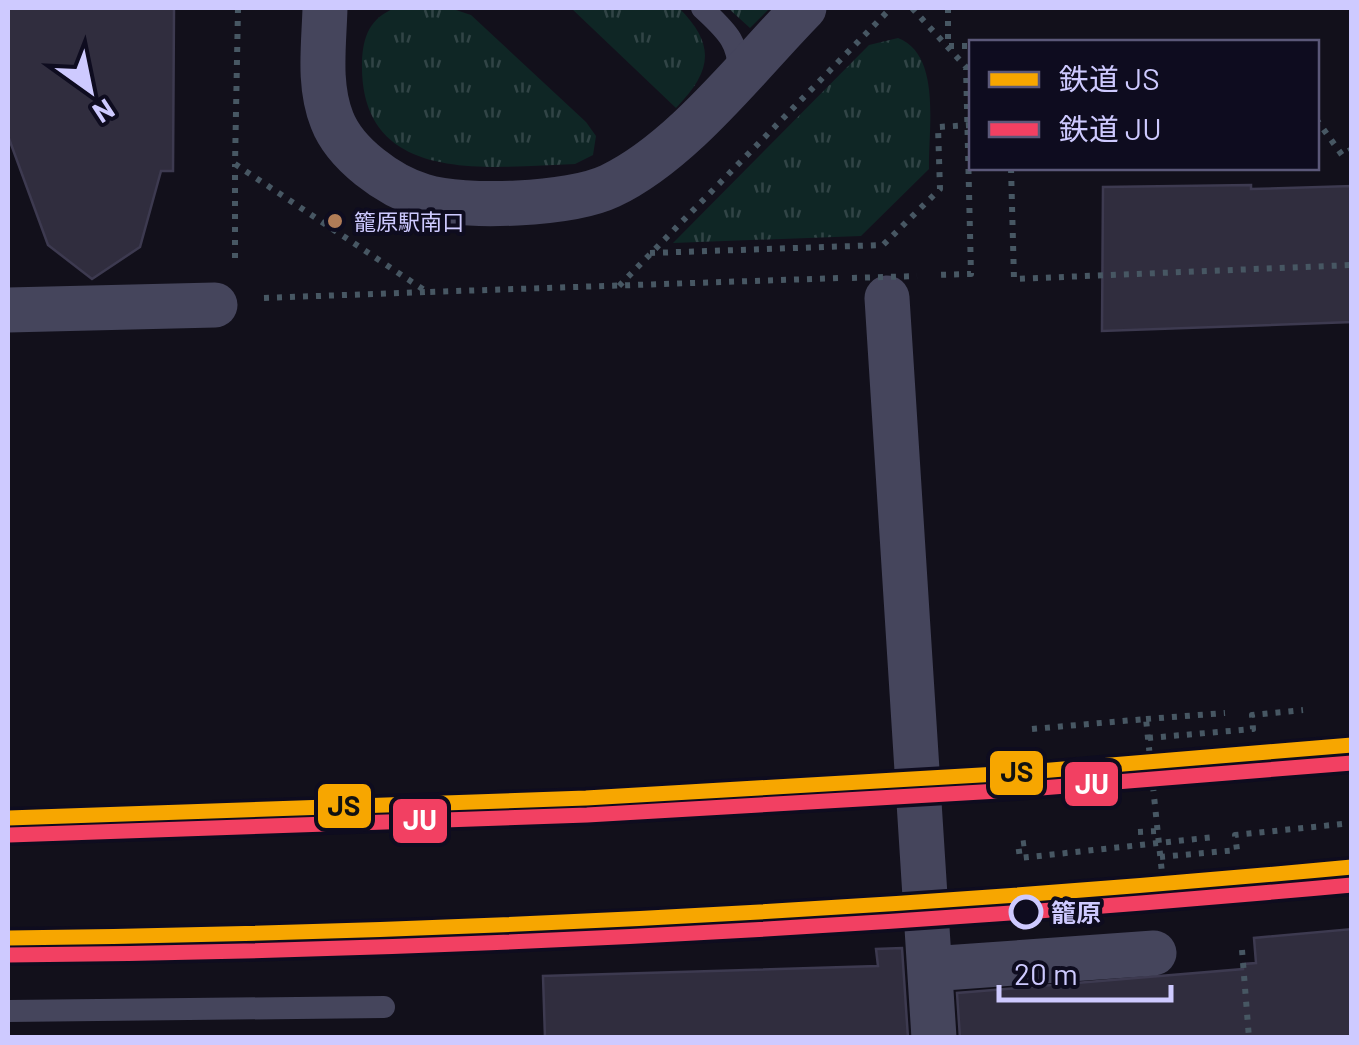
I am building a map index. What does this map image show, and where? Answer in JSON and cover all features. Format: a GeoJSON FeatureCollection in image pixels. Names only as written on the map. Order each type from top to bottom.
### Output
{"type":"FeatureCollection","features":[{"type":"Feature","properties":{"kind":"street"},"geometry":{"type":"LineString","coordinates":[[325,8],[324,91],[333,124],[354,153],[393,182],[422,196],[456,202],[569,199],[608,187],[648,163],[804,8]]}},
{"type":"Feature","properties":{"kind":"street"},"geometry":{"type":"LineString","coordinates":[[902,287],[934,1038]]}},
{"type":"Feature","properties":{"kind":"street"},"geometry":{"type":"LineString","coordinates":[[8,310],[225,302]]}},
{"type":"Feature","properties":{"kind":"street"},"geometry":{"type":"LineString","coordinates":[[929,959],[1160,933]]}},
{"type":"Feature","properties":{"kind":"lane"},"geometry":{"type":"LineString","coordinates":[[702,8],[732,38],[740,55],[738,75]]}},
{"type":"Feature","properties":{"kind":"lane"},"geometry":{"type":"LineString","coordinates":[[8,1011],[384,1007]]}},
{"type":"Feature","properties":{"kind":"path"},"geometry":{"type":"LineString","coordinates":[[618,286],[891,8]]}},
{"type":"Feature","properties":{"kind":"path"},"geometry":{"type":"LineString","coordinates":[[912,8],[966,67],[972,274],[952,274]]}},
{"type":"Feature","properties":{"kind":"path"},"geometry":{"type":"LineString","coordinates":[[948,8],[948,46]]}},
{"type":"Feature","properties":{"kind":"path"},"geometry":{"type":"LineString","coordinates":[[948,46],[969,46]]}},
{"type":"Feature","properties":{"kind":"path"},"geometry":{"type":"LineString","coordinates":[[1319,123],[1342,155],[1352,149]]}},
{"type":"Feature","properties":{"kind":"path"},"geometry":{"type":"LineString","coordinates":[[650,254],[882,245],[940,189],[938,127],[969,125]]}},
{"type":"Feature","properties":{"kind":"path"},"geometry":{"type":"LineString","coordinates":[[235,164],[225,302],[428,292]]}},
{"type":"Feature","properties":{"kind":"path"},"geometry":{"type":"LineString","coordinates":[[1010,170],[1014,279],[1352,265]]}},
{"type":"Feature","properties":{"kind":"path"},"geometry":{"type":"LineString","coordinates":[[711,283],[902,287]]}},
{"type":"Feature","properties":{"kind":"path"},"geometry":{"type":"LineString","coordinates":[[1148,738],[1253,729],[1252,715],[1303,710]]}},
{"type":"Feature","properties":{"kind":"path"},"geometry":{"type":"LineString","coordinates":[[1032,729],[1225,712]]}},
{"type":"Feature","properties":{"kind":"path"},"geometry":{"type":"LineString","coordinates":[[1146,719],[1160,857],[1160,933]]}},
{"type":"Feature","properties":{"kind":"path"},"geometry":{"type":"LineString","coordinates":[[1160,857],[1237,850],[1235,835],[1352,823]]}},
{"type":"Feature","properties":{"kind":"path"},"geometry":{"type":"LineString","coordinates":[[1138,832],[1158,830]]}},
{"type":"Feature","properties":{"kind":"path"},"geometry":{"type":"LineString","coordinates":[[1026,843],[1018,844],[1020,858],[1159,846],[1214,837]]}},
{"type":"Feature","properties":{"kind":"path"},"geometry":{"type":"LineString","coordinates":[[1242,950],[1249,1038]]}},
{"type":"Feature","properties":{"kind":"green space"},"geometry":{"type":"Polygon","coordinates":[[[395,8],[450,8],[471,15],[586,122],[596,136],[593,155],[575,164],[505,167],[435,161],[405,150],[382,131],[367,102],[362,62],[370,29],[379,17],[395,8]]]}},
{"type":"Feature","properties":{"kind":"green space"},"geometry":{"type":"Polygon","coordinates":[[[571,8],[679,8],[704,47],[705,59],[697,83],[676,108],[571,8]]]}},
{"type":"Feature","properties":{"kind":"green space"},"geometry":{"type":"Polygon","coordinates":[[[728,8],[770,8],[750,28],[728,8]]]}},
{"type":"Feature","properties":{"kind":"green space"},"geometry":{"type":"Polygon","coordinates":[[[898,38],[912,47],[927,77],[929,169],[861,236],[673,243],[869,45],[898,38]]]}},
{"type":"Feature","properties":{"kind":"building"},"geometry":{"type":"Polygon","coordinates":[[[8,8],[174,8],[173,171],[161,171],[140,247],[92,279],[48,245],[8,136],[8,8]]]}},
{"type":"Feature","properties":{"kind":"building"},"geometry":{"type":"Polygon","coordinates":[[[1251,185],[1251,189],[1352,186],[1352,322],[1102,331],[1103,187],[1251,185]]]}},
{"type":"Feature","properties":{"kind":"building"},"geometry":{"type":"Polygon","coordinates":[[[1352,929],[1352,1038],[960,1038],[957,993],[1243,969],[1243,964],[1256,963],[1254,938],[1352,929]]]}},
{"type":"Feature","properties":{"kind":"building"},"geometry":{"type":"Polygon","coordinates":[[[902,948],[908,1038],[545,1038],[543,976],[878,966],[876,949],[902,948]]]}},
{"type":"Feature","properties":{"kind":"rail line","name":"JS"},"geometry":{"type":"LineString","coordinates":[[8,818],[586,798],[1015,773],[1352,745]]}},
{"type":"Feature","properties":{"kind":"rail line","name":"JU"},"geometry":{"type":"LineString","coordinates":[[9,835],[587,815],[1016,790],[1352,763]]}},
{"type":"Feature","properties":{"kind":"rail line","name":"JS"},"geometry":{"type":"LineString","coordinates":[[8,938],[344,931],[680,916],[1016,895],[1352,867]]}},
{"type":"Feature","properties":{"kind":"rail line","name":"JU"},"geometry":{"type":"LineString","coordinates":[[8,955],[344,948],[680,934],[1016,913],[1352,885]]}},
{"type":"Feature","properties":{"kind":"place","name":"籠原駅南口"},"geometry":{"type":"Point","coordinates":[335,221]}},
{"type":"Feature","properties":{"kind":"place","name":"籠原"},"geometry":{"type":"Point","coordinates":[1026,912]}}]}
